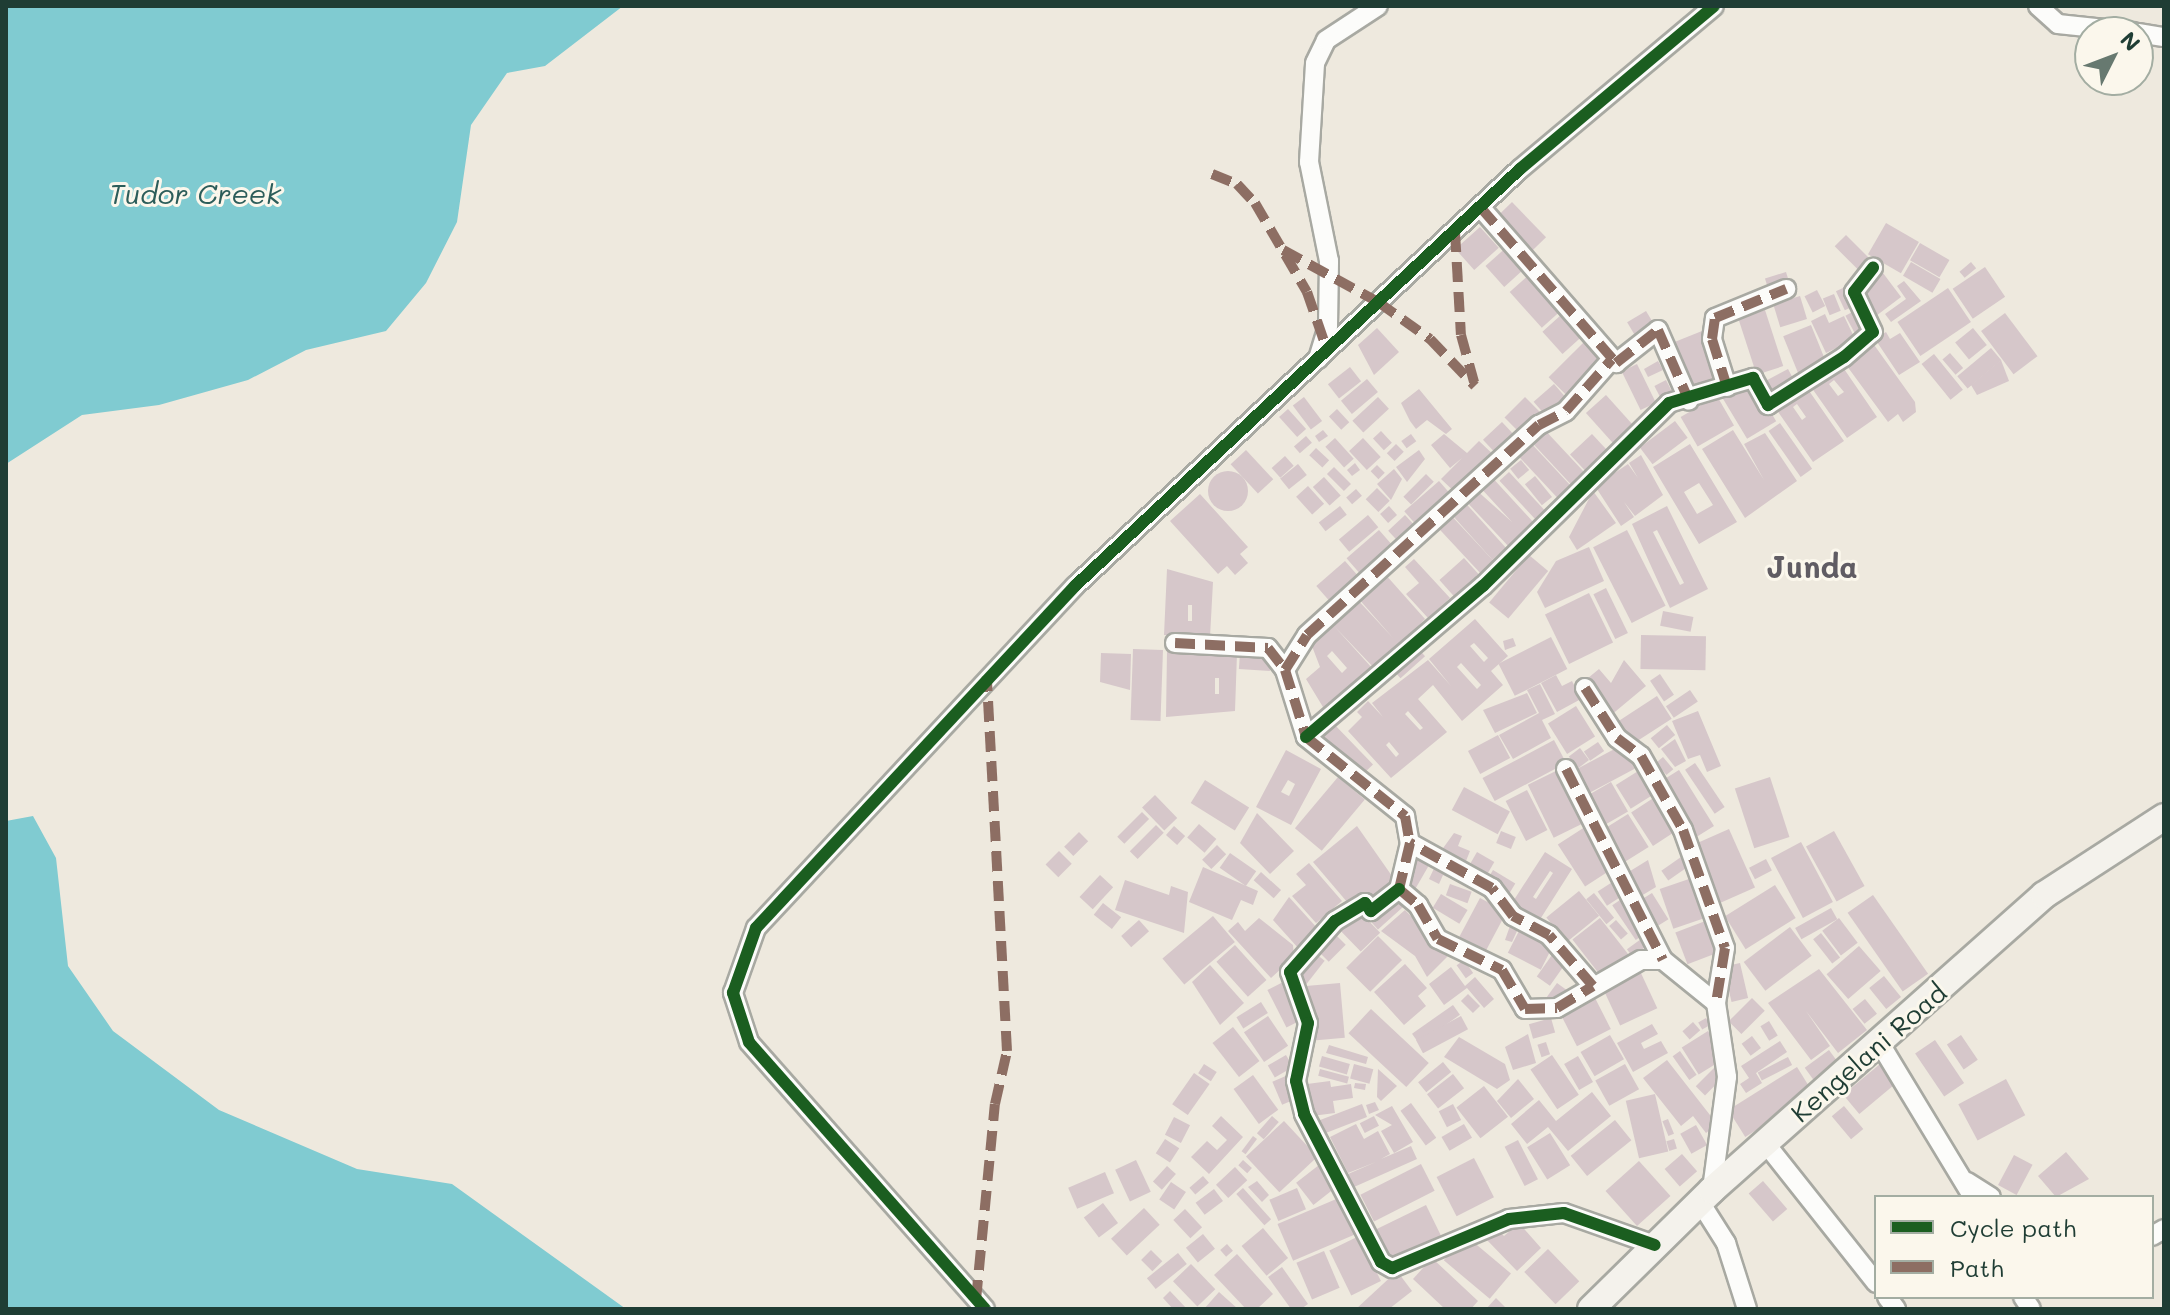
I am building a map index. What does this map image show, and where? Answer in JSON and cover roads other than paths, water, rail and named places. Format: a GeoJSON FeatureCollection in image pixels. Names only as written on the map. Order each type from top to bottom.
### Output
{"type":"FeatureCollection","features":[{"type":"Feature","properties":{"kind":"main road","name":"Kengelani Road"},"geometry":{"type":"LineString","coordinates":[[1591,1309],[1706,1196],[2044,895],[2164,817]]}},
{"type":"Feature","properties":{"kind":"street"},"geometry":{"type":"LineString","coordinates":[[1317,361],[1328,326],[1329,261],[1309,162],[1315,63],[1326,40],[1378,6]]}},
{"type":"Feature","properties":{"kind":"street"},"geometry":{"type":"LineString","coordinates":[[985,1309],[757,1052],[735,1019],[736,971],[780,895],[1075,586],[1481,208],[1714,6]]}},
{"type":"Feature","properties":{"kind":"street"},"geometry":{"type":"LineString","coordinates":[[2038,6],[2058,24],[2074,26]]}},
{"type":"Feature","properties":{"kind":"street"},"geometry":{"type":"LineString","coordinates":[[1481,208],[1612,359]]}},
{"type":"Feature","properties":{"kind":"street"},"geometry":{"type":"LineString","coordinates":[[1306,737],[1483,586],[1607,470],[1648,421],[1669,403],[1689,401],[1753,378],[1768,405],[1844,357],[1873,332],[1854,292],[1873,268]]}},
{"type":"Feature","properties":{"kind":"street"},"geometry":{"type":"LineString","coordinates":[[1727,387],[1712,339],[1715,318],[1786,289]]}},
{"type":"Feature","properties":{"kind":"street"},"geometry":{"type":"LineString","coordinates":[[1285,670],[1307,635],[1539,425],[1566,411],[1612,359],[1658,330],[1689,401]]}},
{"type":"Feature","properties":{"kind":"street"},"geometry":{"type":"LineString","coordinates":[[1175,643],[1268,648],[1285,670],[1306,737],[1405,816],[1410,843],[1399,889],[1371,911],[1365,903],[1335,921],[1290,972],[1308,1023],[1296,1081],[1304,1114],[1381,1262],[1392,1268],[1509,1219],[1564,1213],[1655,1245]]}},
{"type":"Feature","properties":{"kind":"street"},"geometry":{"type":"LineString","coordinates":[[1585,688],[1617,738],[1641,756],[1683,830],[1725,948],[1716,1003],[1727,1077],[1706,1196],[1726,1243],[1747,1309]]}},
{"type":"Feature","properties":{"kind":"street"},"geometry":{"type":"LineString","coordinates":[[1566,769],[1663,960],[1716,1003]]}},
{"type":"Feature","properties":{"kind":"street"},"geometry":{"type":"LineString","coordinates":[[1410,843],[1492,888],[1513,916],[1549,935],[1593,986]]}},
{"type":"Feature","properties":{"kind":"street"},"geometry":{"type":"LineString","coordinates":[[1399,889],[1438,939],[1502,970],[1525,1009],[1557,1008],[1641,960],[1663,960]]}},
{"type":"Feature","properties":{"kind":"street"},"geometry":{"type":"LineString","coordinates":[[1879,1042],[1970,1190]]}},
{"type":"Feature","properties":{"kind":"street"},"geometry":{"type":"LineString","coordinates":[[1766,1144],[1874,1280]]}},
{"type":"Feature","properties":{"kind":"water","name":"Tudor Creek"},"geometry":{"type":"Polygon","coordinates":[[[6,6],[623,6],[545,66],[507,73],[471,125],[457,222],[426,283],[386,331],[306,350],[248,380],[159,405],[82,415],[6,464],[6,6]]]}},
{"type":"Feature","properties":{"kind":"water"},"geometry":{"type":"Polygon","coordinates":[[[33,816],[56,858],[68,966],[113,1031],[219,1110],[357,1169],[452,1184],[626,1309],[6,1309],[6,821],[33,816]]]}},
{"type":"Feature","properties":{"kind":"district","name":"Junda"},"geometry":{"type":"Point","coordinates":[1812,566]}}]}
